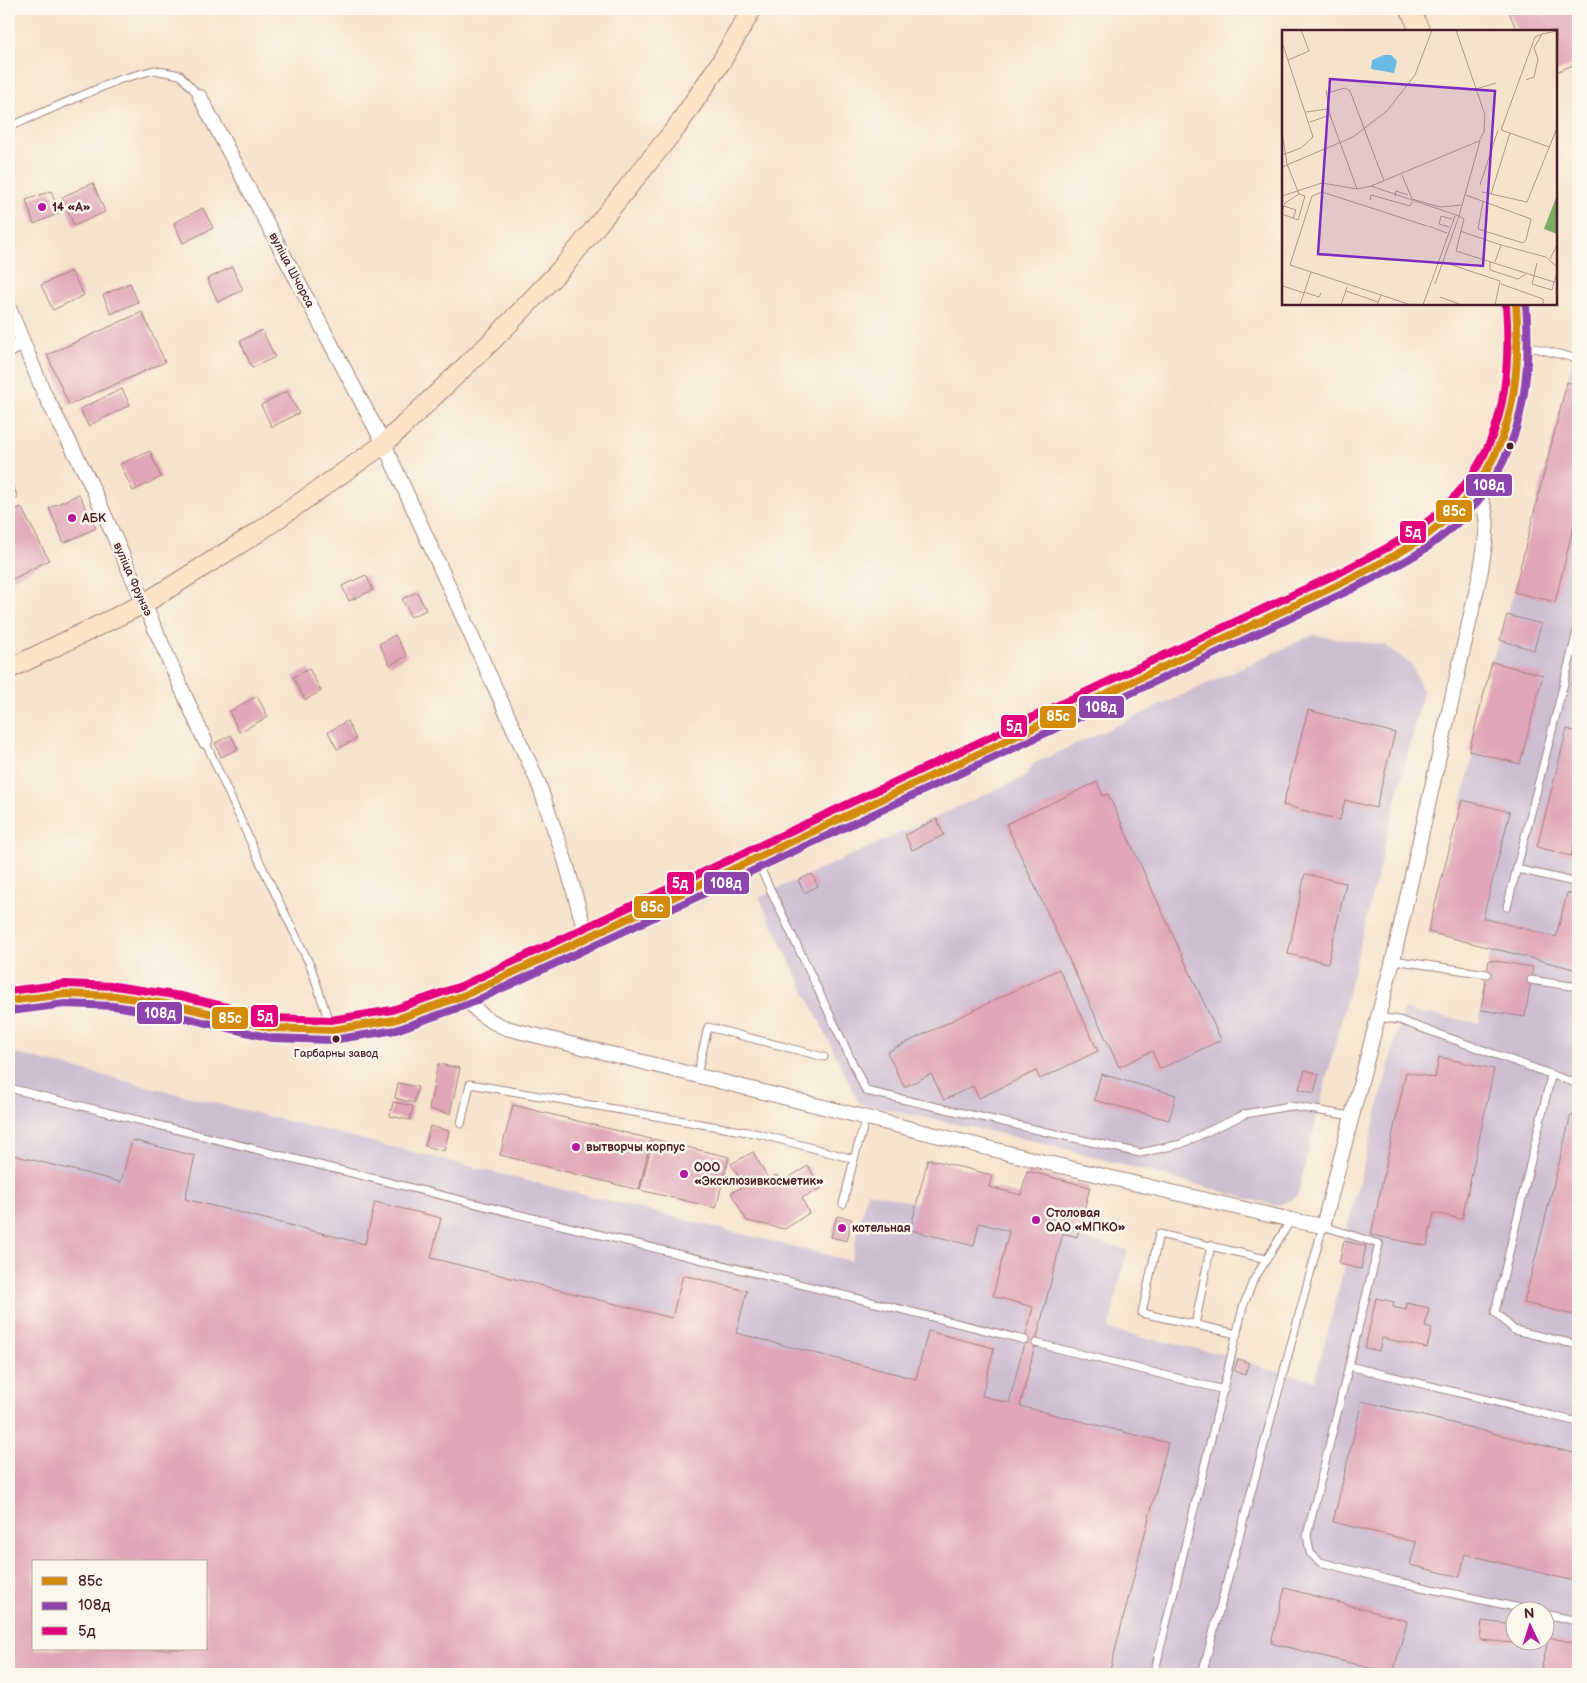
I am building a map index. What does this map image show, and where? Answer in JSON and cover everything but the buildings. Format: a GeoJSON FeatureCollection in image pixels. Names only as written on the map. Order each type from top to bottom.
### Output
{"type":"FeatureCollection","features":[{"type":"Feature","properties":{"kind":"street"},"geometry":{"type":"LineString","coordinates":[[9,668],[145,603],[257,533],[384,444],[495,338],[564,266],[676,128],[721,62],[752,9]]}},
{"type":"Feature","properties":{"kind":"street"},"geometry":{"type":"LineString","coordinates":[[1410,9],[1420,30]]}},
{"type":"Feature","properties":{"kind":"street","name":"вуліца Шчорса"},"geometry":{"type":"LineString","coordinates":[[200,97],[384,444],[538,782],[566,862],[586,938]]}},
{"type":"Feature","properties":{"kind":"street"},"geometry":{"type":"LineString","coordinates":[[9,1001],[66,994],[115,996],[180,1006],[272,1028],[332,1030],[394,1020],[465,995],[1344,582],[1430,532],[1453,514],[1497,455],[1512,402],[1518,344],[1516,305]]}},
{"type":"Feature","properties":{"kind":"street","name":"вуліца Фрунзэ"},"geometry":{"type":"LineString","coordinates":[[9,308],[22,344],[44,393],[89,480],[205,741]]}},
{"type":"Feature","properties":{"kind":"street"},"geometry":{"type":"LineString","coordinates":[[9,350],[22,344]]}},
{"type":"Feature","properties":{"kind":"street"},"geometry":{"type":"LineString","coordinates":[[465,995],[474,1009],[486,1019],[506,1028],[866,1118],[1291,1220],[1323,1226],[1393,960],[1481,570],[1488,516],[1481,497],[1474,488]]}},
{"type":"Feature","properties":{"kind":"lane"},"geometry":{"type":"LineString","coordinates":[[9,127],[118,80],[154,70],[180,75],[200,97]]}},
{"type":"Feature","properties":{"kind":"lane"},"geometry":{"type":"LineString","coordinates":[[1518,344],[1578,359]]}},
{"type":"Feature","properties":{"kind":"lane"},"geometry":{"type":"LineString","coordinates":[[1507,907],[1578,628]]}},
{"type":"Feature","properties":{"kind":"lane"},"geometry":{"type":"LineString","coordinates":[[205,741],[256,854],[311,967],[332,1030]]}},
{"type":"Feature","properties":{"kind":"lane"},"geometry":{"type":"LineString","coordinates":[[756,859],[866,1091],[1140,1153],[1181,1144],[1245,1114],[1290,1106],[1352,1116]]}},
{"type":"Feature","properties":{"kind":"lane"},"geometry":{"type":"LineString","coordinates":[[1517,869],[1578,883]]}},
{"type":"Feature","properties":{"kind":"lane"},"geometry":{"type":"LineString","coordinates":[[1393,960],[1487,974]]}},
{"type":"Feature","properties":{"kind":"lane"},"geometry":{"type":"LineString","coordinates":[[1531,980],[1578,988]]}},
{"type":"Feature","properties":{"kind":"lane"},"geometry":{"type":"LineString","coordinates":[[1378,1017],[1399,1020],[1551,1076],[1578,1084]]}},
{"type":"Feature","properties":{"kind":"lane"},"geometry":{"type":"LineString","coordinates":[[697,1075],[708,1026],[824,1057]]}},
{"type":"Feature","properties":{"kind":"lane"},"geometry":{"type":"LineString","coordinates":[[1551,1076],[1495,1312],[1514,1330],[1578,1345]]}},
{"type":"Feature","properties":{"kind":"lane"},"geometry":{"type":"LineString","coordinates":[[461,1124],[470,1084],[759,1134],[854,1159]]}},
{"type":"Feature","properties":{"kind":"lane"},"geometry":{"type":"LineString","coordinates":[[9,1088],[1025,1340]]}},
{"type":"Feature","properties":{"kind":"lane"},"geometry":{"type":"LineString","coordinates":[[842,1204],[866,1118]]}},
{"type":"Feature","properties":{"kind":"lane"},"geometry":{"type":"LineString","coordinates":[[1154,1674],[1243,1307],[1253,1281],[1291,1220]]}},
{"type":"Feature","properties":{"kind":"lane"},"geometry":{"type":"LineString","coordinates":[[1202,1674],[1323,1226],[1379,1244],[1307,1536],[1310,1553],[1320,1562],[1394,1582],[1504,1605]]}},
{"type":"Feature","properties":{"kind":"lane"},"geometry":{"type":"LineString","coordinates":[[1237,1334],[1142,1313],[1159,1234],[1266,1258]]}},
{"type":"Feature","properties":{"kind":"lane"},"geometry":{"type":"LineString","coordinates":[[1195,1325],[1211,1245]]}},
{"type":"Feature","properties":{"kind":"lane"},"geometry":{"type":"LineString","coordinates":[[1036,1343],[1224,1390]]}},
{"type":"Feature","properties":{"kind":"lane"},"geometry":{"type":"LineString","coordinates":[[1349,1366],[1578,1422]]}},
{"type":"Feature","properties":{"kind":"lane"},"geometry":{"type":"LineString","coordinates":[[1554,1616],[1578,1621]]}},
{"type":"Feature","properties":{"kind":"shaded area"},"geometry":{"type":"Polygon","coordinates":[[[1578,339],[1578,1674],[9,1674],[9,1052],[851,1261],[867,1192],[916,1203],[928,1159],[992,1175],[989,1187],[1021,1195],[1027,1171],[1090,1187],[1077,1237],[1127,1250],[1108,1330],[1232,1356],[1265,1369],[1315,1380],[1345,1265],[1339,1264],[1344,1241],[1403,1010],[1479,1023],[1491,948],[1428,932],[1474,753],[1469,751],[1492,662],[1514,592],[1578,339]]]}},
{"type":"Feature","properties":{"kind":"shaded area"},"geometry":{"type":"Polygon","coordinates":[[[1313,635],[1385,645],[1412,665],[1423,692],[1297,1197],[1276,1206],[1038,1142],[859,1103],[759,897],[1026,776],[1033,764],[1313,635]]]}},
{"type":"Feature","properties":{"kind":"transit line","name":"5д"},"geometry":{"type":"LineString","coordinates":[[9,991],[65,984],[115,986],[181,996],[273,1018],[331,1020],[392,1010],[461,986],[1339,573],[1407,536],[1443,508],[1465,484],[1482,459],[1494,431],[1502,402],[1506,372],[1506,305]]}},
{"type":"Feature","properties":{"kind":"transit line","name":"85с"},"geometry":{"type":"LineString","coordinates":[[9,1001],[65,994],[115,996],[179,1006],[272,1028],[332,1030],[394,1020],[465,995],[1344,582],[1412,545],[1449,516],[1472,491],[1490,465],[1503,436],[1511,406],[1516,373],[1516,305]]}},
{"type":"Feature","properties":{"kind":"transit line","name":"108д"},"geometry":{"type":"LineString","coordinates":[[10,1011],[65,1004],[114,1006],[177,1016],[271,1038],[332,1040],[396,1030],[469,1004],[1348,591],[1399,565],[1428,547],[1457,523],[1481,497],[1499,470],[1512,440],[1521,409],[1526,376],[1528,341],[1526,305]]}},
{"type":"Feature","properties":{"kind":"place","name":"14 «А»"},"geometry":{"type":"Point","coordinates":[42,207]}},
{"type":"Feature","properties":{"kind":"place","name":"АБК"},"geometry":{"type":"Point","coordinates":[72,518]}},
{"type":"Feature","properties":{"kind":"place","name":"Гарбарны завод"},"geometry":{"type":"Point","coordinates":[336,1039]}},
{"type":"Feature","properties":{"kind":"place","name":"вытворчы корпус"},"geometry":{"type":"Point","coordinates":[576,1147]}},
{"type":"Feature","properties":{"kind":"place","name":"ООО «Эксклюзивкосметик»"},"geometry":{"type":"Point","coordinates":[684,1174]}},
{"type":"Feature","properties":{"kind":"place","name":"Столовая ОАО «МПКО»"},"geometry":{"type":"Point","coordinates":[1036,1220]}},
{"type":"Feature","properties":{"kind":"place","name":"котельная"},"geometry":{"type":"Point","coordinates":[842,1228]}}]}
